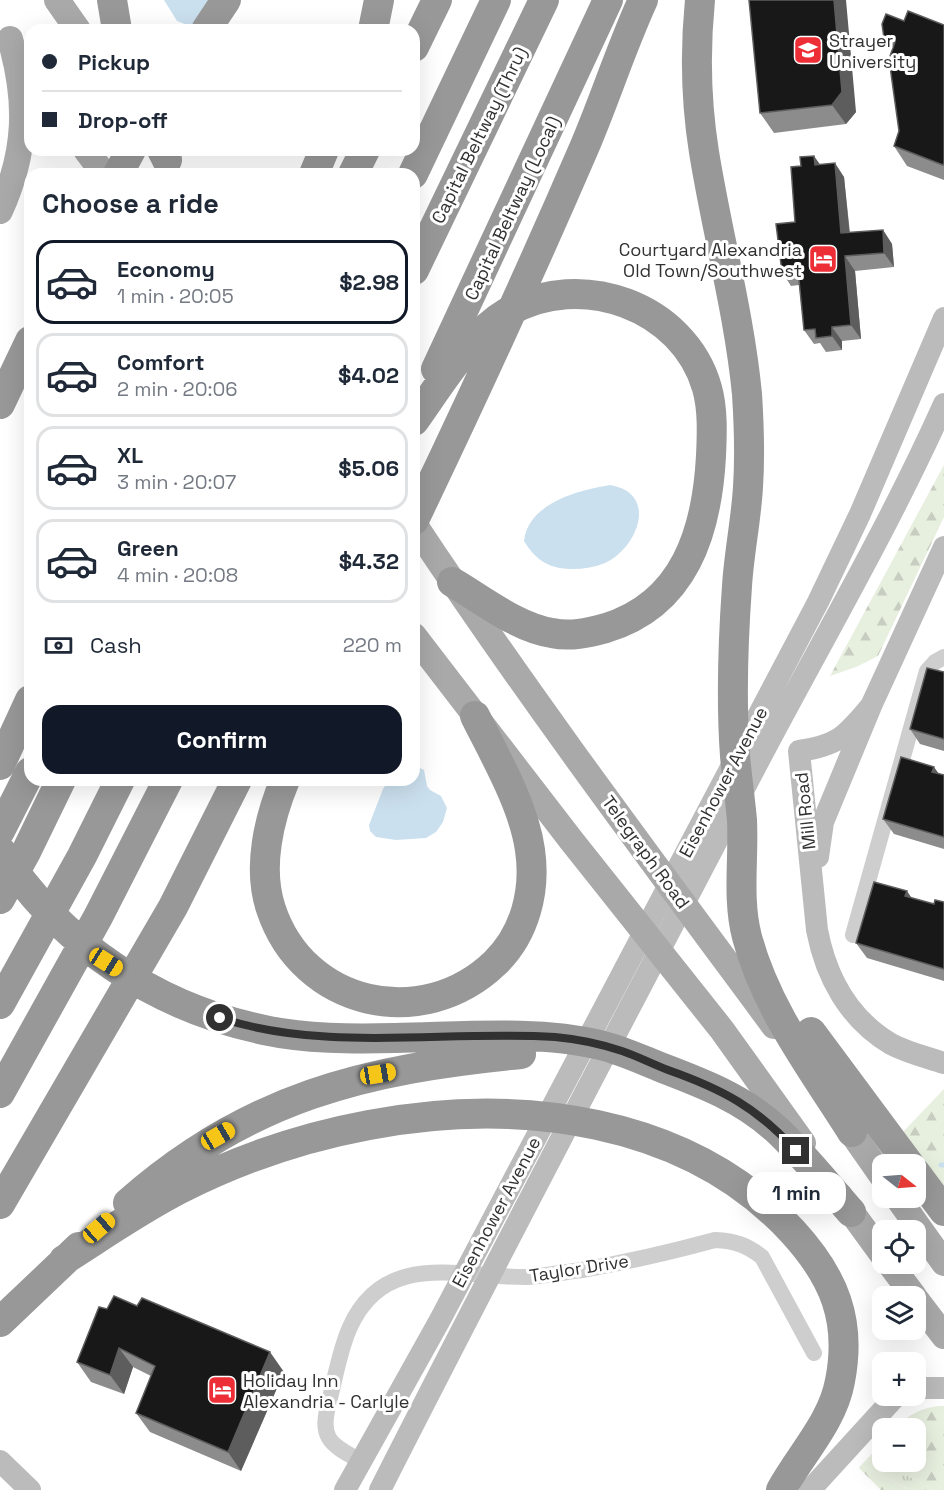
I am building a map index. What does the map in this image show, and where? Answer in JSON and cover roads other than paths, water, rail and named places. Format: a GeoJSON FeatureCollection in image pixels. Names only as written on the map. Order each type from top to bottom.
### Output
{"type":"FeatureCollection","features":[{"type":"Feature","properties":{"kind":"highway"},"geometry":{"type":"LineString","coordinates":[[112,0],[116,24]]}},
{"type":"Feature","properties":{"kind":"highway"},"geometry":{"type":"LineString","coordinates":[[210,24],[226,0]]}},
{"type":"Feature","properties":{"kind":"highway"},"geometry":{"type":"LineString","coordinates":[[374,24],[379,0]]}},
{"type":"Feature","properties":{"kind":"highway"},"geometry":{"type":"LineString","coordinates":[[420,35],[437,0]]}},
{"type":"Feature","properties":{"kind":"highway"},"geometry":{"type":"LineString","coordinates":[[416,168],[496,0]]}},
{"type":"Feature","properties":{"kind":"highway","name":"Capital Beltway (Thru)"},"geometry":{"type":"LineString","coordinates":[[420,258],[544,0]]}},
{"type":"Feature","properties":{"kind":"highway","name":"Capital Beltway (Local)"},"geometry":{"type":"LineString","coordinates":[[420,402],[608,0]]}},
{"type":"Feature","properties":{"kind":"highway"},"geometry":{"type":"LineString","coordinates":[[420,509],[477,390],[564,194],[602,106],[643,0]]}},
{"type":"Feature","properties":{"kind":"highway"},"geometry":{"type":"LineString","coordinates":[[700,0],[697,80],[704,151],[747,393],[748,487],[737,584],[734,648],[735,755],[742,821],[752,868],[755,904],[777,974],[817,1043],[901,1154]]}},
{"type":"Feature","properties":{"kind":"highway"},"geometry":{"type":"LineString","coordinates":[[420,412],[451,368],[488,327],[508,311],[520,305],[562,293],[582,292],[601,295],[647,313],[674,333],[685,346],[697,365],[707,388],[712,440],[710,476],[698,534],[682,572],[656,602],[621,623],[590,633],[571,635],[551,633],[516,620],[452,582]]}},
{"type":"Feature","properties":{"kind":"highway"},"geometry":{"type":"LineString","coordinates":[[0,385],[24,343]]}},
{"type":"Feature","properties":{"kind":"highway"},"geometry":{"type":"LineString","coordinates":[[0,404],[24,354]]}},
{"type":"Feature","properties":{"kind":"highway"},"geometry":{"type":"LineString","coordinates":[[0,765],[24,713]]}},
{"type":"Feature","properties":{"kind":"highway"},"geometry":{"type":"LineString","coordinates":[[283,786],[268,834],[265,871],[270,908],[296,956],[315,974],[335,988],[354,995],[381,1001],[402,1002],[423,1002],[443,996],[466,986],[505,954],[520,929],[529,904],[532,877],[531,852],[526,828],[475,716]]}},
{"type":"Feature","properties":{"kind":"highway"},"geometry":{"type":"LineString","coordinates":[[0,831],[24,784]]}},
{"type":"Feature","properties":{"kind":"highway"},"geometry":{"type":"LineString","coordinates":[[0,899],[58,786]]}},
{"type":"Feature","properties":{"kind":"highway"},"geometry":{"type":"LineString","coordinates":[[0,1004],[82,856],[117,786]]}},
{"type":"Feature","properties":{"kind":"highway"},"geometry":{"type":"LineString","coordinates":[[0,1093],[98,917],[165,786]]}},
{"type":"Feature","properties":{"kind":"highway"},"geometry":{"type":"LineString","coordinates":[[0,1204],[173,907],[234,786]]}},
{"type":"Feature","properties":{"kind":"highway"},"geometry":{"type":"LineString","coordinates":[[742,821],[742,901],[746,934],[757,967],[788,1031],[852,1132]]}},
{"type":"Feature","properties":{"kind":"highway"},"geometry":{"type":"LineString","coordinates":[[0,850],[18,876],[70,934],[106,962],[173,1000],[237,1023],[300,1036],[556,1037],[622,1051],[725,1093],[751,1109],[777,1130],[851,1212]]}},
{"type":"Feature","properties":{"kind":"highway"},"geometry":{"type":"LineString","coordinates":[[0,1322],[64,1260],[135,1197],[199,1147],[292,1100],[378,1074],[459,1060],[526,1053],[572,1053],[658,1066]]}},
{"type":"Feature","properties":{"kind":"highway"},"geometry":{"type":"LineString","coordinates":[[64,1260],[161,1200],[225,1169],[270,1151],[369,1125],[469,1114],[517,1116],[574,1121],[651,1139],[705,1163],[731,1179],[762,1203],[803,1244],[820,1265],[839,1306],[844,1344],[840,1383],[823,1424],[781,1490]]}},
{"type":"Feature","properties":{"kind":"highway"},"geometry":{"type":"LineString","coordinates":[[926,1187],[944,1211]]}},
{"type":"Feature","properties":{"kind":"main road"},"geometry":{"type":"LineString","coordinates":[[57,0],[74,24]]}},
{"type":"Feature","properties":{"kind":"main road"},"geometry":{"type":"LineString","coordinates":[[5,31],[24,59]]}},
{"type":"Feature","properties":{"kind":"main road"},"geometry":{"type":"LineString","coordinates":[[0,211],[18,162],[23,126],[19,70],[5,31]]}},
{"type":"Feature","properties":{"kind":"main road","name":"Eisenhower Avenue"},"geometry":{"type":"LineString","coordinates":[[345,1490],[441,1318],[818,602],[860,514],[944,318]]}},
{"type":"Feature","properties":{"kind":"main road","name":"Eisenhower Avenue"},"geometry":{"type":"LineString","coordinates":[[380,1490],[461,1330],[908,482],[944,404]]}},
{"type":"Feature","properties":{"kind":"main road","name":"Telegraph Road"},"geometry":{"type":"LineString","coordinates":[[420,531],[452,582],[607,799],[872,1161]]}},
{"type":"Feature","properties":{"kind":"main road","name":"Mill Road"},"geometry":{"type":"LineString","coordinates":[[813,888],[823,822],[871,706],[944,547]]}},
{"type":"Feature","properties":{"kind":"main road"},"geometry":{"type":"LineString","coordinates":[[420,644],[571,840],[722,1030],[872,1240]]}},
{"type":"Feature","properties":{"kind":"main road","name":"Mill Road"},"geometry":{"type":"LineString","coordinates":[[871,706],[847,735],[815,749],[799,751],[822,955],[842,997],[870,1029],[916,1055],[941,1058]]}},
{"type":"Feature","properties":{"kind":"main road"},"geometry":{"type":"LineString","coordinates":[[926,1235],[944,1252]]}},
{"type":"Feature","properties":{"kind":"main road"},"geometry":{"type":"LineString","coordinates":[[926,1239],[944,1263]]}},
{"type":"Feature","properties":{"kind":"main road"},"geometry":{"type":"LineString","coordinates":[[926,1313],[944,1336]]}},
{"type":"Feature","properties":{"kind":"main road"},"geometry":{"type":"LineString","coordinates":[[926,1389],[944,1388]]}},
{"type":"Feature","properties":{"kind":"main road"},"geometry":{"type":"LineString","coordinates":[[810,1490],[886,1406]]}},
{"type":"Feature","properties":{"kind":"main road"},"geometry":{"type":"LineString","coordinates":[[0,1461],[30,1490]]}},
{"type":"Feature","properties":{"kind":"street"},"geometry":{"type":"LineString","coordinates":[[853,935],[927,671],[935,662],[944,657]]}},
{"type":"Feature","properties":{"kind":"street","name":"Taylor Drive"},"geometry":{"type":"LineString","coordinates":[[361,1461],[332,1443],[325,1425],[326,1412],[342,1350],[357,1314],[366,1301],[386,1285],[409,1275],[430,1272],[529,1277],[597,1267],[715,1240],[734,1241],[749,1247],[762,1257],[814,1353]]}},
{"type":"Feature","properties":{"kind":"water"},"geometry":{"type":"Polygon","coordinates":[[[164,0],[214,0],[198,24],[185,24],[177,21],[164,0]]]}},
{"type":"Feature","properties":{"kind":"water"},"geometry":{"type":"Polygon","coordinates":[[[610,485],[625,490],[635,498],[639,509],[634,534],[617,556],[597,566],[573,569],[551,565],[533,554],[524,541],[535,517],[545,508],[570,495],[610,485]]]}},
{"type":"Feature","properties":{"kind":"water"},"geometry":{"type":"Polygon","coordinates":[[[420,768],[424,770],[427,786],[441,796],[447,808],[443,822],[436,832],[426,838],[396,840],[376,837],[370,831],[369,825],[385,786],[420,786],[420,768]]]}},
{"type":"Feature","properties":{"kind":"place","name":"Strayer University"},"geometry":{"type":"Point","coordinates":[808,50]}},
{"type":"Feature","properties":{"kind":"place","name":"Courtyard Alexandria Old Town/Southwest"},"geometry":{"type":"Point","coordinates":[823,259]}},
{"type":"Feature","properties":{"kind":"place","name":"Holiday Inn Alexandria - Carlyle"},"geometry":{"type":"Point","coordinates":[222,1390]}}]}
